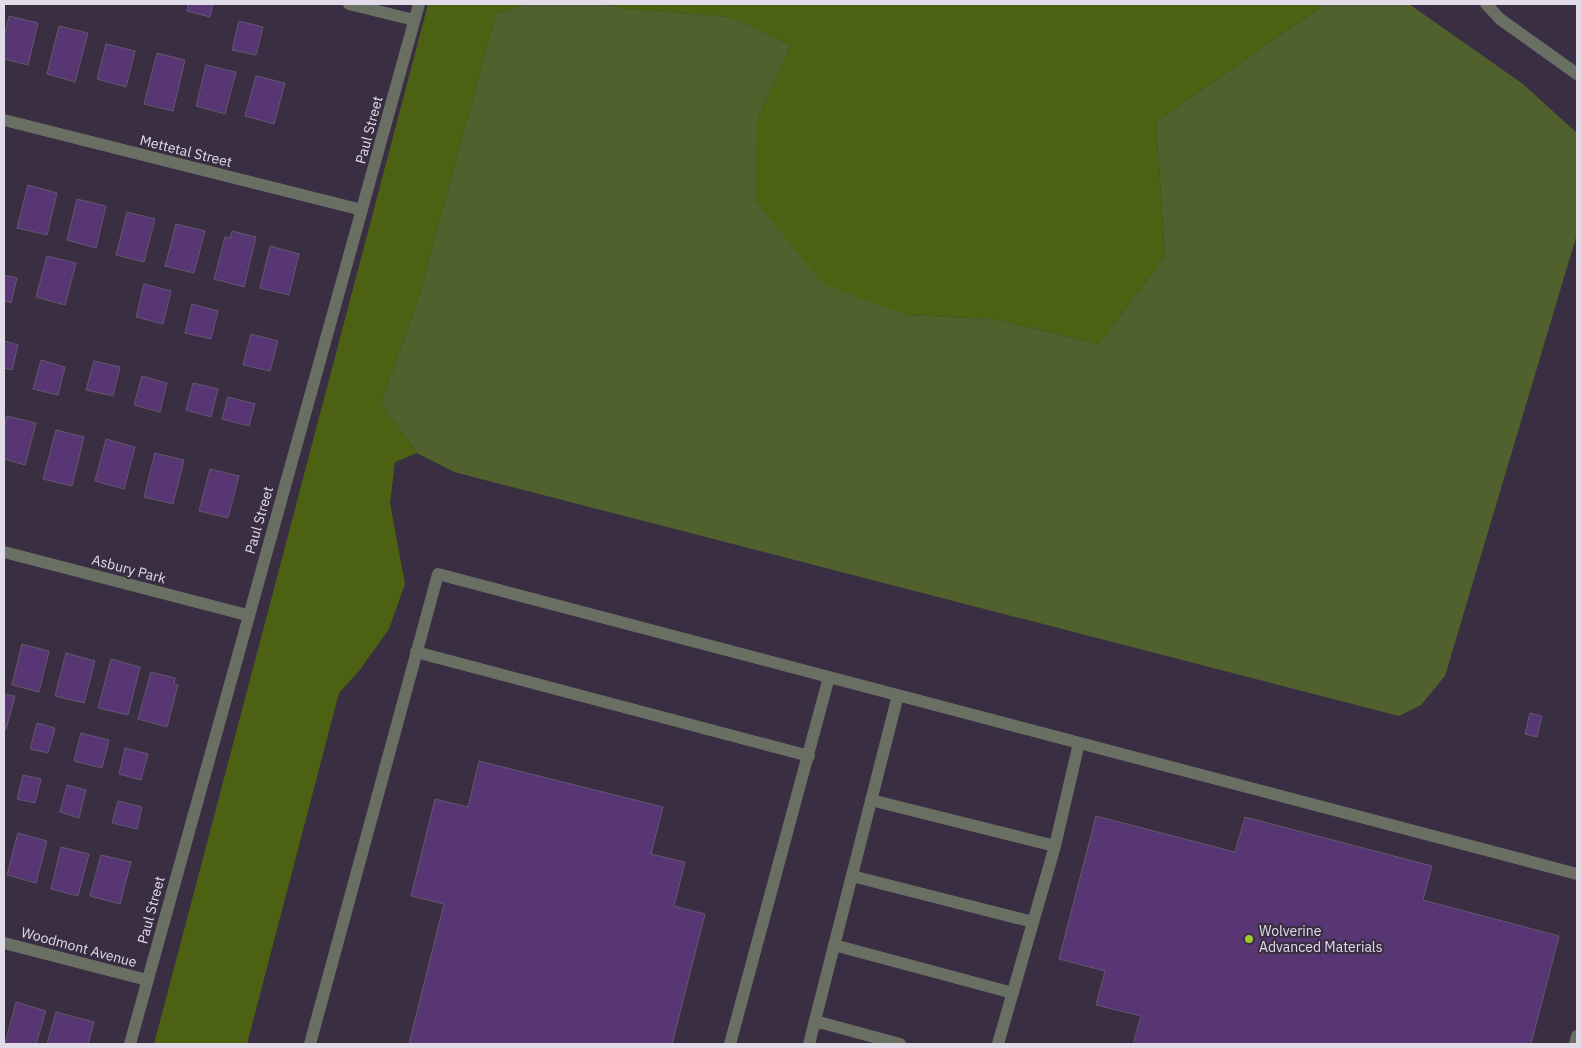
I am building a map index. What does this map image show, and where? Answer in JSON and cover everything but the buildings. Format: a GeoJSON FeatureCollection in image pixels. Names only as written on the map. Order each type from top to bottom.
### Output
{"type":"FeatureCollection","features":[{"type":"Feature","properties":{"kind":"street"},"geometry":{"type":"LineString","coordinates":[[349,4],[414,20]]}},
{"type":"Feature","properties":{"kind":"street","name":"Paul Street"},"geometry":{"type":"LineString","coordinates":[[130,1044],[247,615],[419,4]]}},
{"type":"Feature","properties":{"kind":"street"},"geometry":{"type":"LineString","coordinates":[[1486,4],[1500,19],[1577,74]]}},
{"type":"Feature","properties":{"kind":"street","name":"Mettetal Street"},"geometry":{"type":"LineString","coordinates":[[4,120],[362,210]]}},
{"type":"Feature","properties":{"kind":"street","name":"Asbury Park"},"geometry":{"type":"LineString","coordinates":[[4,552],[247,615]]}},
{"type":"Feature","properties":{"kind":"street"},"geometry":{"type":"LineString","coordinates":[[310,1044],[438,574],[1577,874]]}},
{"type":"Feature","properties":{"kind":"street"},"geometry":{"type":"LineString","coordinates":[[416,652],[809,756]]}},
{"type":"Feature","properties":{"kind":"street"},"geometry":{"type":"LineString","coordinates":[[730,1044],[829,677]]}},
{"type":"Feature","properties":{"kind":"street"},"geometry":{"type":"LineString","coordinates":[[809,1044],[898,695]]}},
{"type":"Feature","properties":{"kind":"street"},"geometry":{"type":"LineString","coordinates":[[998,1044],[1055,846],[1079,743]]}},
{"type":"Feature","properties":{"kind":"street"},"geometry":{"type":"LineString","coordinates":[[871,800],[1055,846]]}},
{"type":"Feature","properties":{"kind":"street"},"geometry":{"type":"LineString","coordinates":[[852,876],[1033,922]]}},
{"type":"Feature","properties":{"kind":"street","name":"Woodmont Avenue"},"geometry":{"type":"LineString","coordinates":[[4,943],[147,980]]}},
{"type":"Feature","properties":{"kind":"street"},"geometry":{"type":"LineString","coordinates":[[834,945],[1012,993]]}},
{"type":"Feature","properties":{"kind":"street"},"geometry":{"type":"LineString","coordinates":[[815,1021],[900,1044]]}},
{"type":"Feature","properties":{"kind":"street"},"geometry":{"type":"LineString","coordinates":[[1575,1044],[1577,1036]]}},
{"type":"Feature","properties":{"kind":"green space"},"geometry":{"type":"Polygon","coordinates":[[[428,4],[527,4],[496,14],[418,300],[381,403],[417,453],[395,462],[390,503],[405,584],[389,629],[359,671],[339,693],[247,1044],[154,1044],[428,4]]]}},
{"type":"Feature","properties":{"kind":"green space"},"geometry":{"type":"Polygon","coordinates":[[[527,4],[601,4],[628,9],[730,17],[791,45],[757,120],[907,315],[993,319],[1099,344],[1165,256],[1156,122],[1319,8],[1318,4],[1409,4],[1523,84],[1577,133],[1577,234],[1445,676],[1421,705],[1399,716],[454,472],[417,453],[381,403],[418,300],[496,14],[527,4]]]}},
{"type":"Feature","properties":{"kind":"green space"},"geometry":{"type":"Polygon","coordinates":[[[601,4],[1318,4],[1319,8],[1156,122],[1165,256],[1099,344],[993,319],[907,315],[823,284],[755,201],[757,120],[791,45],[730,17],[628,9],[601,4]]]}},
{"type":"Feature","properties":{"kind":"place","name":"Wolverine Advanced Materials"},"geometry":{"type":"Point","coordinates":[1249,939]}}]}
